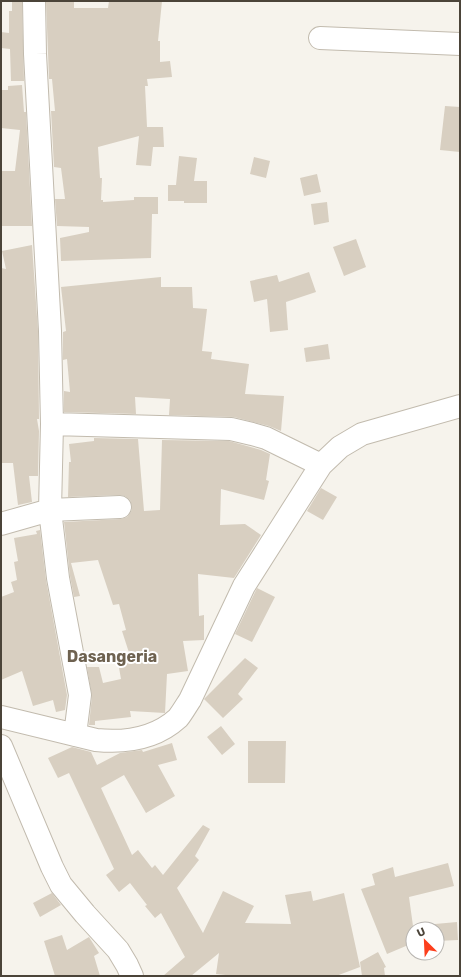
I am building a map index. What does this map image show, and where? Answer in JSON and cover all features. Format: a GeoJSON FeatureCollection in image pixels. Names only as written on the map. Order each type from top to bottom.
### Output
{"type":"FeatureCollection","features":[{"type":"Feature","properties":{"kind":"street"},"geometry":{"type":"LineString","coordinates":[[34,1],[38,125],[50,330],[52,424],[50,510],[58,578],[80,695],[67,733]]}},
{"type":"Feature","properties":{"kind":"street"},"geometry":{"type":"LineString","coordinates":[[320,38],[460,44]]}},
{"type":"Feature","properties":{"kind":"street"},"geometry":{"type":"LineString","coordinates":[[3,717],[102,741],[134,740],[165,728],[178,718],[190,700],[244,586],[321,465],[340,447],[362,434],[460,406]]}},
{"type":"Feature","properties":{"kind":"street"},"geometry":{"type":"LineString","coordinates":[[52,424],[231,429],[266,438],[321,465]]}},
{"type":"Feature","properties":{"kind":"street"},"geometry":{"type":"LineString","coordinates":[[1,524],[50,510],[120,507]]}},
{"type":"Feature","properties":{"kind":"street"},"geometry":{"type":"LineString","coordinates":[[1,746],[61,885],[118,950],[132,976]]}},
{"type":"Feature","properties":{"kind":"building"},"geometry":{"type":"Polygon","coordinates":[[[12,1],[22,1],[24,81],[11,81],[10,49],[1,48],[1,32],[9,33],[9,11],[12,11],[12,1]]]}},
{"type":"Feature","properties":{"kind":"building"},"geometry":{"type":"Polygon","coordinates":[[[46,1],[74,1],[74,8],[108,8],[109,1],[162,1],[158,41],[160,41],[160,62],[170,61],[172,77],[147,79],[148,86],[145,86],[147,127],[163,127],[164,147],[153,147],[151,166],[136,165],[139,136],[98,147],[100,178],[102,178],[101,200],[103,200],[103,202],[134,200],[134,197],[158,197],[158,214],[152,214],[151,258],[61,261],[60,238],[89,232],[89,227],[57,226],[55,199],[65,199],[61,168],[54,167],[51,111],[55,111],[52,79],[49,79],[46,1]]]}},
{"type":"Feature","properties":{"kind":"building"},"geometry":{"type":"Polygon","coordinates":[[[22,85],[24,112],[26,112],[32,226],[1,226],[1,171],[15,171],[20,130],[1,128],[1,90],[8,90],[8,86],[22,85]]]}},
{"type":"Feature","properties":{"kind":"building"},"geometry":{"type":"Polygon","coordinates":[[[445,106],[460,107],[460,152],[440,150],[445,106]]]}},
{"type":"Feature","properties":{"kind":"building"},"geometry":{"type":"Polygon","coordinates":[[[179,156],[197,158],[194,181],[207,181],[207,203],[168,201],[168,185],[176,185],[179,156]]]}},
{"type":"Feature","properties":{"kind":"building"},"geometry":{"type":"Polygon","coordinates":[[[254,157],[270,161],[266,178],[250,174],[254,157]]]}},
{"type":"Feature","properties":{"kind":"building"},"geometry":{"type":"Polygon","coordinates":[[[317,174],[321,192],[304,196],[300,178],[317,174]]]}},
{"type":"Feature","properties":{"kind":"building"},"geometry":{"type":"Polygon","coordinates":[[[327,202],[329,222],[314,225],[311,204],[327,202]]]}},
{"type":"Feature","properties":{"kind":"building"},"geometry":{"type":"Polygon","coordinates":[[[356,239],[366,267],[344,276],[333,247],[356,239]]]}},
{"type":"Feature","properties":{"kind":"building"},"geometry":{"type":"Polygon","coordinates":[[[32,245],[38,331],[38,476],[29,476],[32,502],[18,505],[13,463],[1,463],[1,268],[6,269],[2,251],[32,245]]]}},
{"type":"Feature","properties":{"kind":"building"},"geometry":{"type":"Polygon","coordinates":[[[309,272],[316,292],[286,302],[288,330],[270,332],[267,299],[254,302],[250,281],[277,275],[279,282],[309,272]]]}},
{"type":"Feature","properties":{"kind":"building"},"geometry":{"type":"Polygon","coordinates":[[[161,277],[161,287],[192,287],[193,308],[207,309],[202,351],[212,352],[211,359],[249,364],[245,394],[284,396],[281,431],[269,426],[234,417],[169,415],[170,399],[135,397],[136,414],[64,412],[64,391],[70,392],[67,359],[63,360],[63,332],[66,331],[61,287],[161,277]]]}},
{"type":"Feature","properties":{"kind":"building"},"geometry":{"type":"Polygon","coordinates":[[[328,344],[330,359],[306,362],[304,348],[328,344]]]}},
{"type":"Feature","properties":{"kind":"building"},"geometry":{"type":"Polygon","coordinates":[[[94,438],[138,439],[144,511],[160,510],[162,440],[229,441],[270,454],[266,480],[269,481],[264,500],[221,489],[220,525],[245,524],[261,535],[234,578],[198,574],[199,616],[204,615],[204,640],[183,641],[188,671],[167,674],[165,713],[130,711],[131,717],[95,721],[95,725],[89,725],[92,696],[87,667],[99,667],[103,683],[121,679],[118,662],[132,662],[122,631],[126,630],[119,604],[113,605],[98,560],[71,563],[80,596],[74,597],[70,576],[64,522],[121,519],[127,517],[131,512],[132,507],[130,500],[125,496],[120,495],[68,497],[69,462],[71,462],[69,444],[94,441],[94,438]]]}},
{"type":"Feature","properties":{"kind":"building"},"geometry":{"type":"Polygon","coordinates":[[[321,488],[337,497],[323,520],[307,511],[321,488]]]}},
{"type":"Feature","properties":{"kind":"building"},"geometry":{"type":"Polygon","coordinates":[[[40,530],[46,580],[67,695],[65,710],[56,712],[53,700],[33,706],[22,671],[1,680],[1,597],[14,592],[11,582],[17,580],[14,562],[18,561],[14,538],[37,534],[36,531],[40,530]]]}},
{"type":"Feature","properties":{"kind":"building"},"geometry":{"type":"Polygon","coordinates":[[[257,588],[275,597],[252,642],[235,634],[257,588]]]}},
{"type":"Feature","properties":{"kind":"building"},"geometry":{"type":"Polygon","coordinates":[[[245,658],[258,668],[238,694],[243,699],[223,718],[204,699],[245,658]]]}},
{"type":"Feature","properties":{"kind":"building"},"geometry":{"type":"Polygon","coordinates":[[[221,726],[235,744],[222,755],[207,737],[221,726]]]}},
{"type":"Feature","properties":{"kind":"building"},"geometry":{"type":"Polygon","coordinates":[[[248,741],[286,741],[285,783],[248,783],[248,741]]]}},
{"type":"Feature","properties":{"kind":"building"},"geometry":{"type":"Polygon","coordinates":[[[172,743],[177,760],[158,765],[175,796],[146,813],[124,775],[101,788],[132,855],[138,850],[152,868],[155,865],[163,875],[203,825],[210,829],[195,856],[199,860],[177,888],[203,933],[223,891],[254,906],[245,923],[291,924],[285,895],[311,891],[313,901],[344,893],[360,967],[336,976],[235,976],[216,974],[219,953],[191,976],[163,976],[185,957],[161,913],[155,918],[130,883],[119,892],[106,875],[114,869],[69,773],[58,778],[48,758],[72,747],[91,752],[97,765],[120,753],[142,750],[143,752],[172,743]]]}},
{"type":"Feature","properties":{"kind":"building"},"geometry":{"type":"Polygon","coordinates":[[[448,863],[454,886],[409,897],[412,921],[405,921],[405,946],[387,954],[361,889],[375,885],[372,874],[393,867],[395,877],[448,863]]]}},
{"type":"Feature","properties":{"kind":"building"},"geometry":{"type":"Polygon","coordinates":[[[52,893],[61,905],[40,917],[33,903],[52,893]]]}},
{"type":"Feature","properties":{"kind":"building"},"geometry":{"type":"Polygon","coordinates":[[[457,922],[458,940],[445,941],[445,923],[457,922]]]}},
{"type":"Feature","properties":{"kind":"building"},"geometry":{"type":"Polygon","coordinates":[[[62,935],[67,950],[89,937],[99,953],[94,956],[100,976],[55,976],[44,941],[62,935]]]}},
{"type":"Feature","properties":{"kind":"building"},"geometry":{"type":"Polygon","coordinates":[[[378,952],[386,967],[384,968],[385,976],[362,976],[360,962],[378,952]]]}},
{"type":"Feature","properties":{"kind":"district","name":"Dasangeria"},"geometry":{"type":"Point","coordinates":[112,656]}}]}
